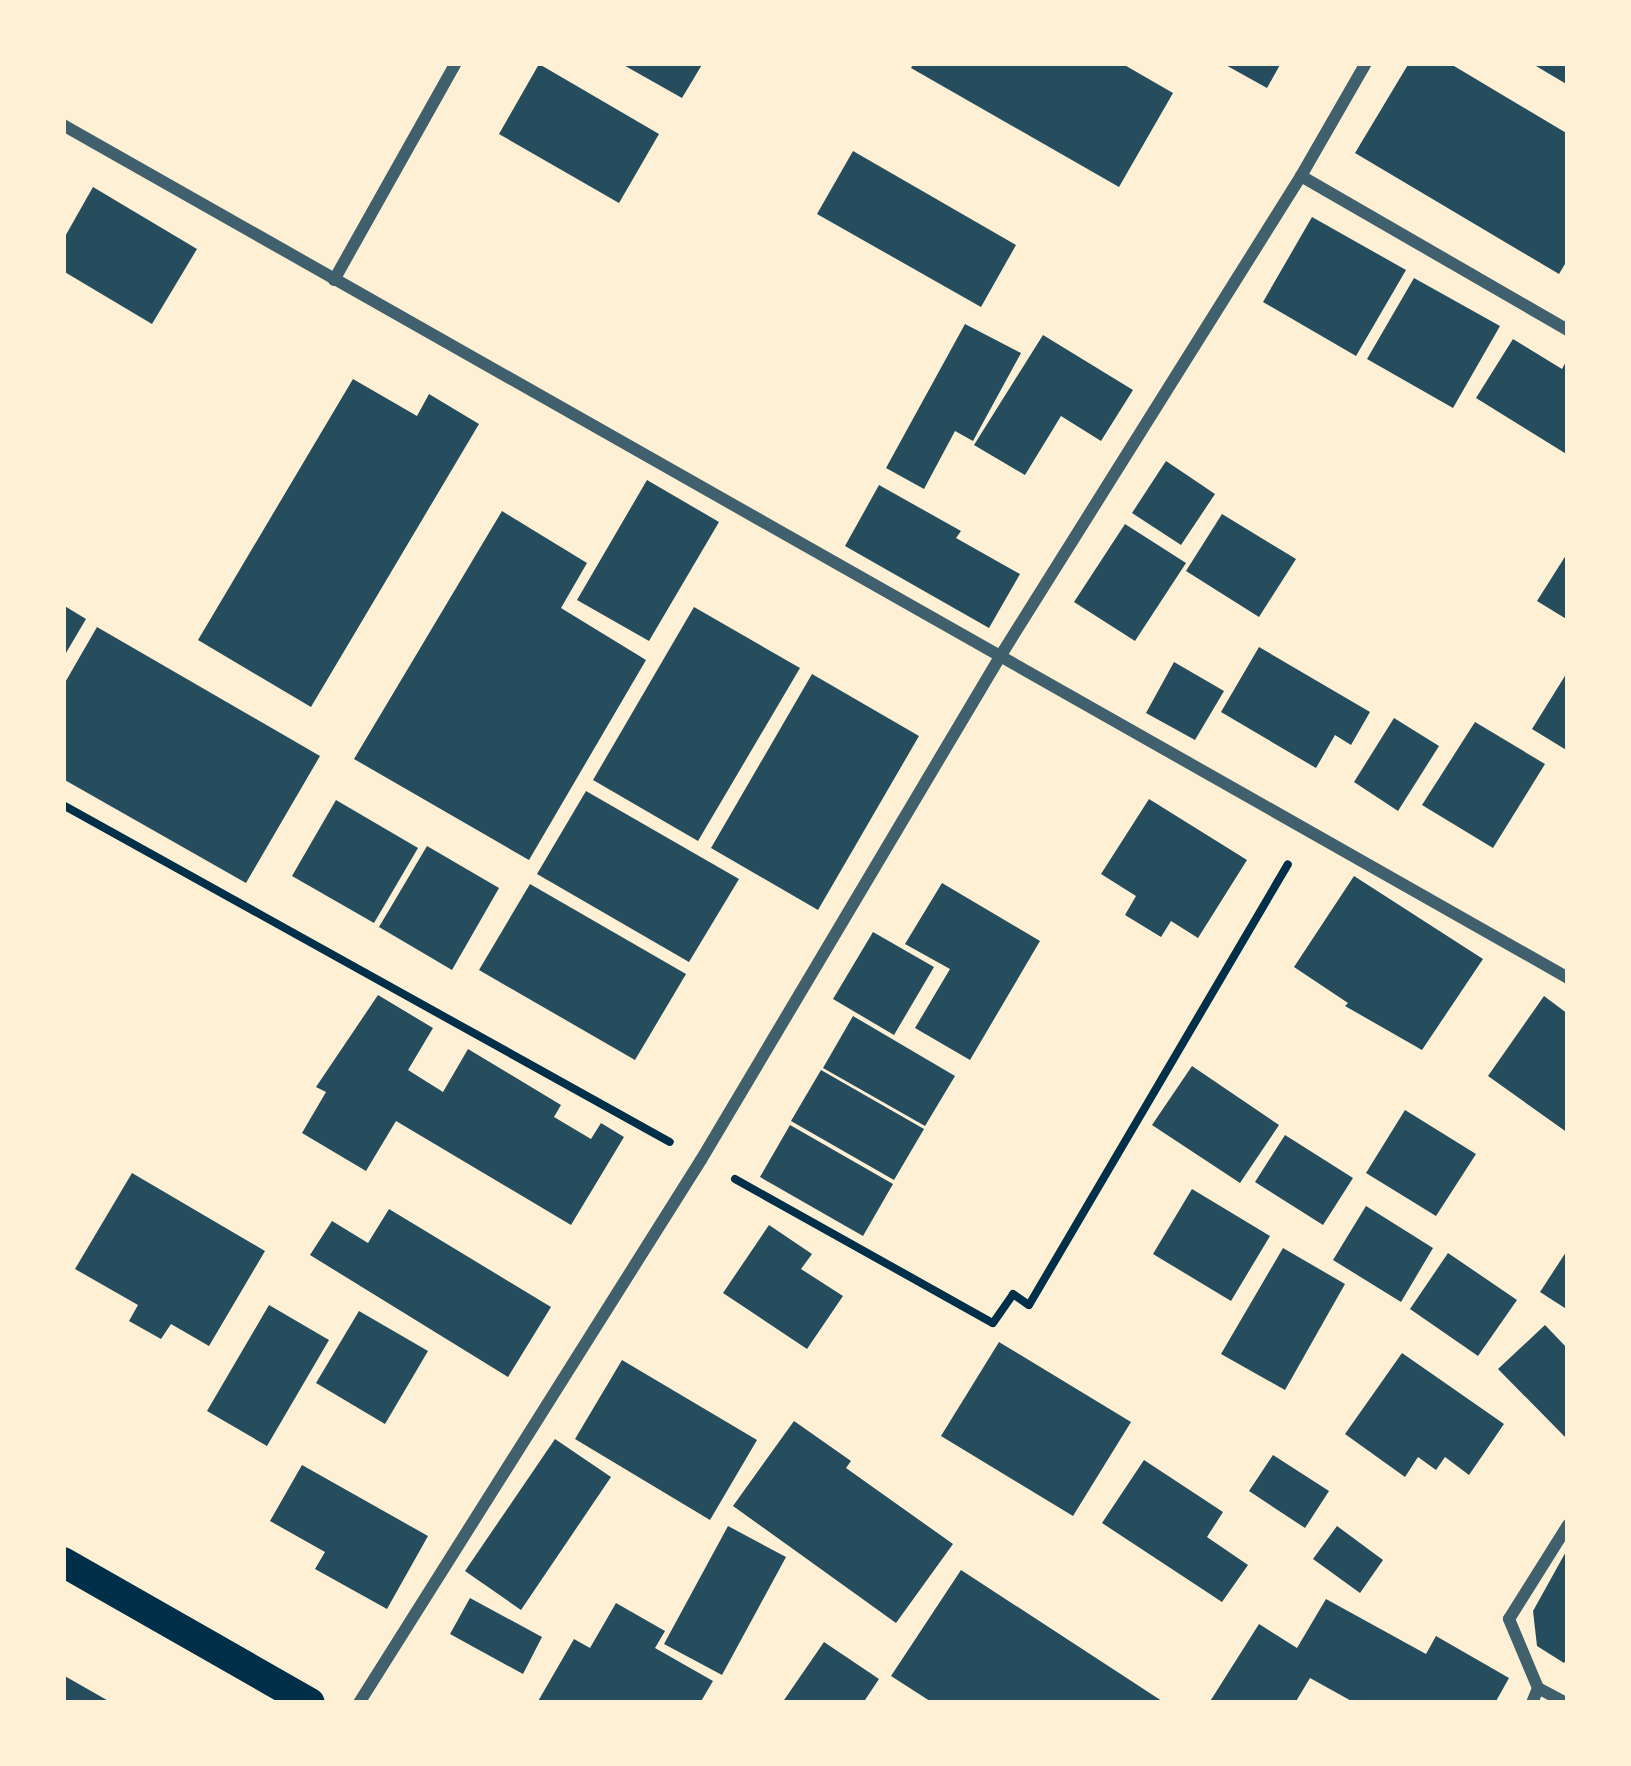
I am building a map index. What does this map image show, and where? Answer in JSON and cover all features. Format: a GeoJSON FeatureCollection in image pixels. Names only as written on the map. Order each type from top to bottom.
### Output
{"type":"FeatureCollection","features":[{"type":"Feature","properties":{"kind":"main road"},"geometry":{"type":"LineString","coordinates":[[63,1562],[310,1703]]}},
{"type":"Feature","properties":{"kind":"street"},"geometry":{"type":"LineString","coordinates":[[334,280],[456,63]]}},
{"type":"Feature","properties":{"kind":"street"},"geometry":{"type":"LineString","coordinates":[[359,1703],[701,1160],[1001,655],[1301,176],[1366,63]]}},
{"type":"Feature","properties":{"kind":"street"},"geometry":{"type":"LineString","coordinates":[[63,124],[1568,978]]}},
{"type":"Feature","properties":{"kind":"street"},"geometry":{"type":"LineString","coordinates":[[1301,176],[1568,330]]}},
{"type":"Feature","properties":{"kind":"street"},"geometry":{"type":"LineString","coordinates":[[1566,1703],[1538,1688],[1509,1618],[1568,1525]]}},
{"type":"Feature","properties":{"kind":"street"},"geometry":{"type":"LineString","coordinates":[[1532,1703],[1538,1688]]}},
{"type":"Feature","properties":{"kind":"building"},"geometry":{"type":"Polygon","coordinates":[[[620,63],[703,63],[682,98],[620,63]]]}},
{"type":"Feature","properties":{"kind":"building"},"geometry":{"type":"Polygon","coordinates":[[[914,63],[1121,63],[1173,93],[1119,187],[911,68],[914,63]]]}},
{"type":"Feature","properties":{"kind":"building"},"geometry":{"type":"Polygon","coordinates":[[[1222,63],[1281,63],[1267,88],[1222,63]]]}},
{"type":"Feature","properties":{"kind":"building"},"geometry":{"type":"Polygon","coordinates":[[[1409,63],[1449,63],[1568,134],[1568,259],[1559,274],[1355,153],[1409,63]]]}},
{"type":"Feature","properties":{"kind":"building"},"geometry":{"type":"Polygon","coordinates":[[[1531,63],[1568,63],[1568,85],[1531,63]]]}},
{"type":"Feature","properties":{"kind":"building"},"geometry":{"type":"Polygon","coordinates":[[[539,64],[659,134],[619,203],[499,134],[539,64]]]}},
{"type":"Feature","properties":{"kind":"building"},"geometry":{"type":"Polygon","coordinates":[[[853,151],[1016,245],[981,307],[817,214],[853,151]]]}},
{"type":"Feature","properties":{"kind":"building"},"geometry":{"type":"Polygon","coordinates":[[[93,187],[197,249],[152,324],[63,271],[63,240],[93,187]]]}},
{"type":"Feature","properties":{"kind":"building"},"geometry":{"type":"Polygon","coordinates":[[[1312,217],[1406,270],[1356,356],[1263,302],[1312,217]]]}},
{"type":"Feature","properties":{"kind":"building"},"geometry":{"type":"Polygon","coordinates":[[[1414,278],[1500,326],[1453,408],[1367,359],[1414,278]]]}},
{"type":"Feature","properties":{"kind":"building"},"geometry":{"type":"Polygon","coordinates":[[[965,324],[1021,353],[973,441],[955,431],[924,489],[886,468],[965,324]]]}},
{"type":"Feature","properties":{"kind":"building"},"geometry":{"type":"Polygon","coordinates":[[[1043,335],[1133,390],[1101,441],[1061,416],[1025,475],[974,445],[1043,335]]]}},
{"type":"Feature","properties":{"kind":"building"},"geometry":{"type":"Polygon","coordinates":[[[1513,339],[1562,369],[1568,358],[1568,455],[1476,398],[1513,339]]]}},
{"type":"Feature","properties":{"kind":"building"},"geometry":{"type":"Polygon","coordinates":[[[353,379],[417,416],[429,394],[479,424],[311,707],[198,640],[353,379]]]}},
{"type":"Feature","properties":{"kind":"building"},"geometry":{"type":"Polygon","coordinates":[[[1166,461],[1215,494],[1181,545],[1132,513],[1166,461]]]}},
{"type":"Feature","properties":{"kind":"building"},"geometry":{"type":"Polygon","coordinates":[[[647,480],[719,522],[649,641],[577,600],[647,480]]]}},
{"type":"Feature","properties":{"kind":"building"},"geometry":{"type":"Polygon","coordinates":[[[879,485],[961,531],[956,538],[1020,574],[989,628],[845,546],[879,485]]]}},
{"type":"Feature","properties":{"kind":"building"},"geometry":{"type":"Polygon","coordinates":[[[502,511],[587,563],[561,608],[646,660],[529,860],[354,759],[502,511]]]}},
{"type":"Feature","properties":{"kind":"building"},"geometry":{"type":"Polygon","coordinates":[[[1222,514],[1296,559],[1259,617],[1186,571],[1222,514]]]}},
{"type":"Feature","properties":{"kind":"building"},"geometry":{"type":"Polygon","coordinates":[[[1125,524],[1186,563],[1135,641],[1074,602],[1125,524]]]}},
{"type":"Feature","properties":{"kind":"building"},"geometry":{"type":"Polygon","coordinates":[[[1568,552],[1568,620],[1537,601],[1568,552]]]}},
{"type":"Feature","properties":{"kind":"building"},"geometry":{"type":"Polygon","coordinates":[[[63,605],[86,619],[63,658],[63,605]]]}},
{"type":"Feature","properties":{"kind":"building"},"geometry":{"type":"Polygon","coordinates":[[[694,607],[800,668],[698,841],[593,780],[694,607]]]}},
{"type":"Feature","properties":{"kind":"building"},"geometry":{"type":"Polygon","coordinates":[[[97,627],[320,756],[246,883],[63,779],[63,686],[97,627]]]}},
{"type":"Feature","properties":{"kind":"building"},"geometry":{"type":"Polygon","coordinates":[[[1259,647],[1370,712],[1351,745],[1335,735],[1316,768],[1221,712],[1259,647]]]}},
{"type":"Feature","properties":{"kind":"building"},"geometry":{"type":"Polygon","coordinates":[[[1174,662],[1224,691],[1195,740],[1146,713],[1174,662]]]}},
{"type":"Feature","properties":{"kind":"building"},"geometry":{"type":"Polygon","coordinates":[[[1568,671],[1568,751],[1532,729],[1568,671]]]}},
{"type":"Feature","properties":{"kind":"building"},"geometry":{"type":"Polygon","coordinates":[[[812,674],[919,736],[818,910],[711,848],[812,674]]]}},
{"type":"Feature","properties":{"kind":"building"},"geometry":{"type":"Polygon","coordinates":[[[1394,718],[1439,746],[1398,811],[1354,782],[1394,718]]]}},
{"type":"Feature","properties":{"kind":"building"},"geometry":{"type":"Polygon","coordinates":[[[1475,722],[1545,764],[1493,848],[1422,805],[1475,722]]]}},
{"type":"Feature","properties":{"kind":"building"},"geometry":{"type":"Polygon","coordinates":[[[586,791],[739,879],[689,962],[537,874],[586,791]]]}},
{"type":"Feature","properties":{"kind":"building"},"geometry":{"type":"Polygon","coordinates":[[[1149,799],[1247,860],[1198,938],[1171,921],[1161,937],[1125,915],[1136,896],[1101,874],[1149,799]]]}},
{"type":"Feature","properties":{"kind":"building"},"geometry":{"type":"Polygon","coordinates":[[[336,800],[418,848],[374,923],[292,876],[336,800]]]}},
{"type":"Feature","properties":{"kind":"building"},"geometry":{"type":"Polygon","coordinates":[[[427,846],[499,888],[452,970],[379,927],[427,846]]]}},
{"type":"Feature","properties":{"kind":"building"},"geometry":{"type":"Polygon","coordinates":[[[1354,876],[1483,959],[1422,1050],[1345,1006],[1348,1003],[1294,967],[1354,876]]]}},
{"type":"Feature","properties":{"kind":"building"},"geometry":{"type":"Polygon","coordinates":[[[942,883],[1040,941],[970,1060],[915,1028],[950,969],[905,944],[942,883]]]}},
{"type":"Feature","properties":{"kind":"building"},"geometry":{"type":"Polygon","coordinates":[[[530,884],[686,974],[635,1060],[479,970],[530,884]]]}},
{"type":"Feature","properties":{"kind":"building"},"geometry":{"type":"Polygon","coordinates":[[[873,932],[934,967],[894,1035],[833,999],[873,932]]]}},
{"type":"Feature","properties":{"kind":"building"},"geometry":{"type":"Polygon","coordinates":[[[378,995],[433,1028],[408,1070],[443,1092],[468,1049],[561,1105],[554,1117],[591,1139],[601,1123],[624,1137],[571,1225],[396,1121],[366,1171],[302,1133],[326,1092],[316,1087],[378,995]]]}},
{"type":"Feature","properties":{"kind":"building"},"geometry":{"type":"Polygon","coordinates":[[[1544,996],[1568,1014],[1568,1133],[1488,1076],[1544,996]]]}},
{"type":"Feature","properties":{"kind":"building"},"geometry":{"type":"Polygon","coordinates":[[[853,1016],[955,1076],[925,1126],[823,1068],[853,1016]]]}},
{"type":"Feature","properties":{"kind":"building"},"geometry":{"type":"Polygon","coordinates":[[[1192,1066],[1279,1125],[1240,1183],[1152,1125],[1192,1066]]]}},
{"type":"Feature","properties":{"kind":"building"},"geometry":{"type":"Polygon","coordinates":[[[821,1070],[924,1129],[894,1180],[791,1121],[821,1070]]]}},
{"type":"Feature","properties":{"kind":"building"},"geometry":{"type":"Polygon","coordinates":[[[1405,1110],[1476,1154],[1436,1216],[1366,1173],[1405,1110]]]}},
{"type":"Feature","properties":{"kind":"building"},"geometry":{"type":"Polygon","coordinates":[[[790,1125],[893,1184],[863,1236],[760,1177],[790,1125]]]}},
{"type":"Feature","properties":{"kind":"building"},"geometry":{"type":"Polygon","coordinates":[[[1285,1135],[1353,1178],[1323,1225],[1255,1182],[1285,1135]]]}},
{"type":"Feature","properties":{"kind":"building"},"geometry":{"type":"Polygon","coordinates":[[[132,1173],[265,1251],[209,1346],[171,1324],[161,1339],[129,1321],[138,1305],[75,1269],[132,1173]]]}},
{"type":"Feature","properties":{"kind":"building"},"geometry":{"type":"Polygon","coordinates":[[[1192,1189],[1270,1236],[1231,1301],[1153,1254],[1192,1189]]]}},
{"type":"Feature","properties":{"kind":"building"},"geometry":{"type":"Polygon","coordinates":[[[1366,1206],[1433,1248],[1401,1302],[1333,1260],[1366,1206]]]}},
{"type":"Feature","properties":{"kind":"building"},"geometry":{"type":"Polygon","coordinates":[[[389,1209],[551,1307],[508,1377],[310,1255],[332,1221],[368,1243],[389,1209]]]}},
{"type":"Feature","properties":{"kind":"building"},"geometry":{"type":"Polygon","coordinates":[[[769,1225],[812,1254],[801,1269],[843,1296],[807,1349],[723,1293],[769,1225]]]}},
{"type":"Feature","properties":{"kind":"building"},"geometry":{"type":"Polygon","coordinates":[[[1283,1248],[1345,1284],[1285,1390],[1221,1354],[1283,1248]]]}},
{"type":"Feature","properties":{"kind":"building"},"geometry":{"type":"Polygon","coordinates":[[[1568,1249],[1568,1310],[1540,1292],[1568,1249]]]}},
{"type":"Feature","properties":{"kind":"building"},"geometry":{"type":"Polygon","coordinates":[[[1448,1253],[1517,1300],[1478,1356],[1410,1309],[1448,1253]]]}},
{"type":"Feature","properties":{"kind":"building"},"geometry":{"type":"Polygon","coordinates":[[[269,1305],[329,1340],[267,1446],[207,1411],[269,1305]]]}},
{"type":"Feature","properties":{"kind":"building"},"geometry":{"type":"Polygon","coordinates":[[[359,1311],[428,1351],[385,1424],[316,1383],[359,1311]]]}},
{"type":"Feature","properties":{"kind":"building"},"geometry":{"type":"Polygon","coordinates":[[[1545,1325],[1568,1349],[1568,1440],[1498,1369],[1545,1325]]]}},
{"type":"Feature","properties":{"kind":"building"},"geometry":{"type":"Polygon","coordinates":[[[999,1342],[1131,1422],[1073,1516],[941,1436],[999,1342]]]}},
{"type":"Feature","properties":{"kind":"building"},"geometry":{"type":"Polygon","coordinates":[[[1402,1353],[1504,1424],[1469,1475],[1445,1457],[1436,1470],[1418,1457],[1405,1477],[1345,1434],[1402,1353]]]}},
{"type":"Feature","properties":{"kind":"building"},"geometry":{"type":"Polygon","coordinates":[[[622,1360],[757,1440],[710,1520],[575,1439],[622,1360]]]}},
{"type":"Feature","properties":{"kind":"building"},"geometry":{"type":"Polygon","coordinates":[[[794,1421],[851,1461],[846,1468],[953,1544],[896,1623],[733,1506],[794,1421]]]}},
{"type":"Feature","properties":{"kind":"building"},"geometry":{"type":"Polygon","coordinates":[[[555,1439],[611,1477],[521,1610],[465,1571],[555,1439]]]}},
{"type":"Feature","properties":{"kind":"building"},"geometry":{"type":"Polygon","coordinates":[[[1273,1455],[1329,1491],[1305,1528],[1249,1491],[1273,1455]]]}},
{"type":"Feature","properties":{"kind":"building"},"geometry":{"type":"Polygon","coordinates":[[[1144,1460],[1223,1512],[1207,1537],[1248,1565],[1222,1602],[1102,1523],[1144,1460]]]}},
{"type":"Feature","properties":{"kind":"building"},"geometry":{"type":"Polygon","coordinates":[[[302,1465],[428,1536],[387,1609],[315,1569],[325,1552],[270,1521],[302,1465]]]}},
{"type":"Feature","properties":{"kind":"building"},"geometry":{"type":"Polygon","coordinates":[[[728,1526],[786,1557],[722,1675],[664,1644],[728,1526]]]}},
{"type":"Feature","properties":{"kind":"building"},"geometry":{"type":"Polygon","coordinates":[[[1337,1526],[1383,1560],[1360,1593],[1313,1559],[1337,1526]]]}},
{"type":"Feature","properties":{"kind":"building"},"geometry":{"type":"Polygon","coordinates":[[[1568,1548],[1568,1657],[1564,1663],[1537,1646],[1533,1611],[1568,1548]]]}},
{"type":"Feature","properties":{"kind":"building"},"geometry":{"type":"Polygon","coordinates":[[[961,1570],[1165,1703],[933,1703],[891,1676],[961,1570]]]}},
{"type":"Feature","properties":{"kind":"building"},"geometry":{"type":"Polygon","coordinates":[[[470,1598],[542,1637],[523,1674],[450,1634],[470,1598]]]}},
{"type":"Feature","properties":{"kind":"building"},"geometry":{"type":"Polygon","coordinates":[[[1326,1599],[1426,1654],[1436,1636],[1509,1678],[1495,1703],[1355,1703],[1310,1678],[1295,1703],[1209,1703],[1259,1624],[1297,1648],[1326,1599]]]}},
{"type":"Feature","properties":{"kind":"building"},"geometry":{"type":"Polygon","coordinates":[[[616,1603],[665,1631],[655,1648],[713,1681],[700,1703],[537,1703],[574,1639],[590,1648],[616,1603]]]}},
{"type":"Feature","properties":{"kind":"building"},"geometry":{"type":"Polygon","coordinates":[[[824,1642],[879,1679],[863,1703],[782,1703],[824,1642]]]}},
{"type":"Feature","properties":{"kind":"building"},"geometry":{"type":"Polygon","coordinates":[[[63,1675],[112,1703],[63,1703],[63,1675]]]}}]}
